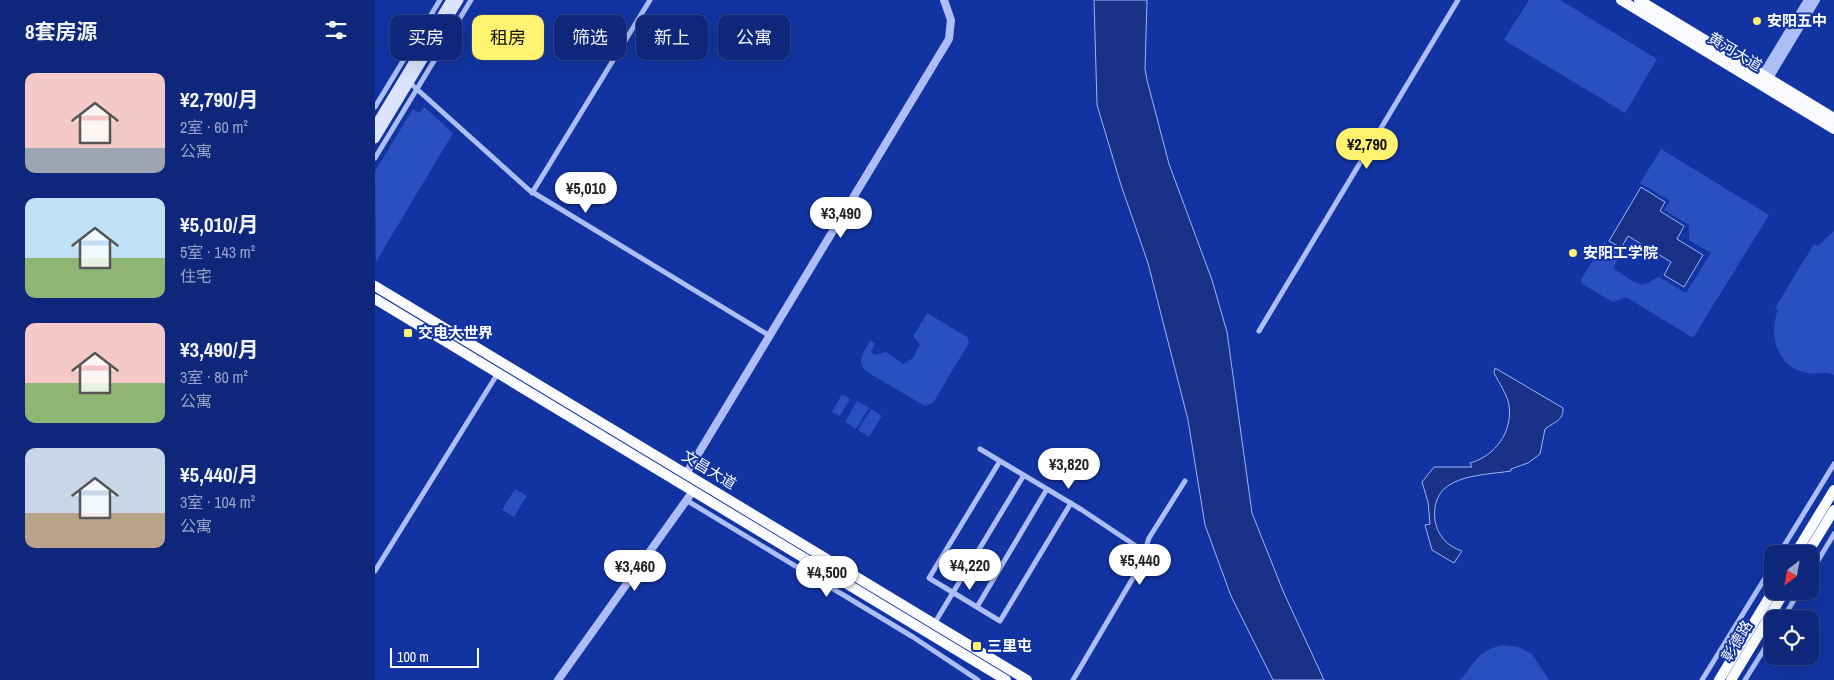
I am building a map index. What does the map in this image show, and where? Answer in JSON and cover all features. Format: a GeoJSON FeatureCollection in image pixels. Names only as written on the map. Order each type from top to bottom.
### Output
{"type":"FeatureCollection","features":[{"type":"Feature","properties":{"kind":"highway"},"geometry":{"type":"LineString","coordinates":[[1800,545],[1834,490]]}},
{"type":"Feature","properties":{"kind":"highway"},"geometry":{"type":"LineString","coordinates":[[1813,545],[1834,510]]}},
{"type":"Feature","properties":{"kind":"highway","name":"彰德路"},"geometry":{"type":"LineString","coordinates":[[1719,680],[1768,600]]}},
{"type":"Feature","properties":{"kind":"highway","name":"彰德路"},"geometry":{"type":"LineString","coordinates":[[1731,680],[1780,600]]}},
{"type":"Feature","properties":{"kind":"main road"},"geometry":{"type":"LineString","coordinates":[[375,126],[451,0]]}},
{"type":"Feature","properties":{"kind":"main road"},"geometry":{"type":"LineString","coordinates":[[375,139],[413,85],[459,0]]}},
{"type":"Feature","properties":{"kind":"main road","name":"黄河大道"},"geometry":{"type":"LineString","coordinates":[[1621,0],[1763,81],[1834,118]]}},
{"type":"Feature","properties":{"kind":"main road","name":"黄河大道"},"geometry":{"type":"LineString","coordinates":[[1639,0],[1834,129]]}},
{"type":"Feature","properties":{"kind":"main road","name":"文昌大道"},"geometry":{"type":"LineString","coordinates":[[375,286],[1027,680]]}},
{"type":"Feature","properties":{"kind":"main road","name":"文昌大道"},"geometry":{"type":"LineString","coordinates":[[375,299],[1006,680]]}},
{"type":"Feature","properties":{"kind":"street"},"geometry":{"type":"LineString","coordinates":[[375,107],[440,0]]}},
{"type":"Feature","properties":{"kind":"street"},"geometry":{"type":"LineString","coordinates":[[375,158],[413,85],[471,0]]}},
{"type":"Feature","properties":{"kind":"street"},"geometry":{"type":"LineString","coordinates":[[532,192],[650,0]]}},
{"type":"Feature","properties":{"kind":"street"},"geometry":{"type":"LineString","coordinates":[[687,474],[949,39],[951,20],[944,0]]}},
{"type":"Feature","properties":{"kind":"street"},"geometry":{"type":"LineString","coordinates":[[1259,330],[1458,0]]}},
{"type":"Feature","properties":{"kind":"street"},"geometry":{"type":"LineString","coordinates":[[1763,81],[1808,0]]}},
{"type":"Feature","properties":{"kind":"street"},"geometry":{"type":"LineString","coordinates":[[1763,81],[1816,0]]}},
{"type":"Feature","properties":{"kind":"street"},"geometry":{"type":"LineString","coordinates":[[413,85],[532,192],[770,336]]}},
{"type":"Feature","properties":{"kind":"street"},"geometry":{"type":"LineString","coordinates":[[375,571],[498,373]]}},
{"type":"Feature","properties":{"kind":"street"},"geometry":{"type":"LineString","coordinates":[[980,449],[1071,503],[1145,552]]}},
{"type":"Feature","properties":{"kind":"street"},"geometry":{"type":"LineString","coordinates":[[1000,461],[929,578],[1000,621],[1071,503]]}},
{"type":"Feature","properties":{"kind":"street"},"geometry":{"type":"LineString","coordinates":[[1784,545],[1834,464]]}},
{"type":"Feature","properties":{"kind":"street"},"geometry":{"type":"LineString","coordinates":[[934,624],[1024,475]]}},
{"type":"Feature","properties":{"kind":"street"},"geometry":{"type":"LineString","coordinates":[[1073,680],[1140,566],[1149,538],[1185,481]]}},
{"type":"Feature","properties":{"kind":"street"},"geometry":{"type":"LineString","coordinates":[[977,607],[1047,489]]}},
{"type":"Feature","properties":{"kind":"street"},"geometry":{"type":"LineString","coordinates":[[558,680],[693,491]]}},
{"type":"Feature","properties":{"kind":"street"},"geometry":{"type":"LineString","coordinates":[[686,500],[913,637],[978,680]]}},
{"type":"Feature","properties":{"kind":"street"},"geometry":{"type":"LineString","coordinates":[[1819,559],[1834,534]]}},
{"type":"Feature","properties":{"kind":"street"},"geometry":{"type":"LineString","coordinates":[[1702,680],[1764,580]]}},
{"type":"Feature","properties":{"kind":"street"},"geometry":{"type":"LineString","coordinates":[[1745,680],[1764,649]]}},
{"type":"Feature","properties":{"kind":"shaded area"},"geometry":{"type":"Polygon","coordinates":[[[1094,0],[1147,0],[1145,69],[1147,80],[1169,164],[1212,280],[1227,332],[1252,513],[1283,591],[1324,680],[1273,680],[1231,596],[1205,525],[1188,420],[1148,263],[1121,185],[1097,105],[1094,0]]]}},
{"type":"Feature","properties":{"kind":"shaded area"},"geometry":{"type":"Polygon","coordinates":[[[1529,0],[1560,0],[1657,59],[1625,113],[1504,40],[1529,0]]]}},
{"type":"Feature","properties":{"kind":"shaded area"},"geometry":{"type":"Polygon","coordinates":[[[424,107],[453,133],[376,262],[375,171],[413,109],[420,113],[424,107]]]}},
{"type":"Feature","properties":{"kind":"shaded area"},"geometry":{"type":"Polygon","coordinates":[[[1661,149],[1769,215],[1693,338],[1626,297],[1613,302],[1582,284],[1581,280],[1604,242],[1622,253],[1613,268],[1629,279],[1645,284],[1659,277],[1686,293],[1711,253],[1689,240],[1689,225],[1664,210],[1670,201],[1640,183],[1661,149]]]}},
{"type":"Feature","properties":{"kind":"shaded area"},"geometry":{"type":"Polygon","coordinates":[[[1641,187],[1665,202],[1660,211],[1684,226],[1677,239],[1703,255],[1684,287],[1664,275],[1671,262],[1628,236],[1621,248],[1609,241],[1641,187]]]}},
{"type":"Feature","properties":{"kind":"shaded area"},"geometry":{"type":"Polygon","coordinates":[[[1834,231],[1834,375],[1828,373],[1807,373],[1788,365],[1777,349],[1774,330],[1778,310],[1775,308],[1814,244],[1818,246],[1834,231]]]}},
{"type":"Feature","properties":{"kind":"shaded area"},"geometry":{"type":"Polygon","coordinates":[[[927,313],[967,337],[969,343],[933,403],[925,406],[867,372],[863,368],[861,361],[870,341],[875,343],[871,352],[875,355],[886,352],[903,364],[913,358],[920,344],[913,336],[927,313]]]}},
{"type":"Feature","properties":{"kind":"shaded area"},"geometry":{"type":"Polygon","coordinates":[[[1495,368],[1563,408],[1563,412],[1560,419],[1545,429],[1540,454],[1528,463],[1511,469],[1511,471],[1459,480],[1448,486],[1440,494],[1435,506],[1436,526],[1444,540],[1462,551],[1454,563],[1432,550],[1425,525],[1430,524],[1428,502],[1422,482],[1434,467],[1472,467],[1470,463],[1487,455],[1500,442],[1508,424],[1509,405],[1494,373],[1495,368]]]}},
{"type":"Feature","properties":{"kind":"shaded area"},"geometry":{"type":"Polygon","coordinates":[[[842,394],[850,399],[840,416],[832,412],[842,394]]]}},
{"type":"Feature","properties":{"kind":"shaded area"},"geometry":{"type":"Polygon","coordinates":[[[857,401],[869,408],[856,429],[845,422],[857,401]]]}},
{"type":"Feature","properties":{"kind":"shaded area"},"geometry":{"type":"Polygon","coordinates":[[[871,409],[882,416],[869,437],[858,430],[871,409]]]}},
{"type":"Feature","properties":{"kind":"shaded area"},"geometry":{"type":"Polygon","coordinates":[[[515,489],[527,496],[514,517],[502,510],[515,489]]]}},
{"type":"Feature","properties":{"kind":"shaded area"},"geometry":{"type":"Polygon","coordinates":[[[1503,645],[1518,647],[1532,654],[1549,680],[1461,680],[1483,653],[1503,645]]]}},
{"type":"Feature","properties":{"kind":"place","name":"安阳五中"},"geometry":{"type":"Point","coordinates":[1757,21]}},
{"type":"Feature","properties":{"kind":"place","name":"安阳工学院"},"geometry":{"type":"Point","coordinates":[1573,253]}},
{"type":"Feature","properties":{"kind":"place","name":"交电大世界"},"geometry":{"type":"Point","coordinates":[408,333]}},
{"type":"Feature","properties":{"kind":"place","name":"三里屯"},"geometry":{"type":"Point","coordinates":[977,646]}}]}
